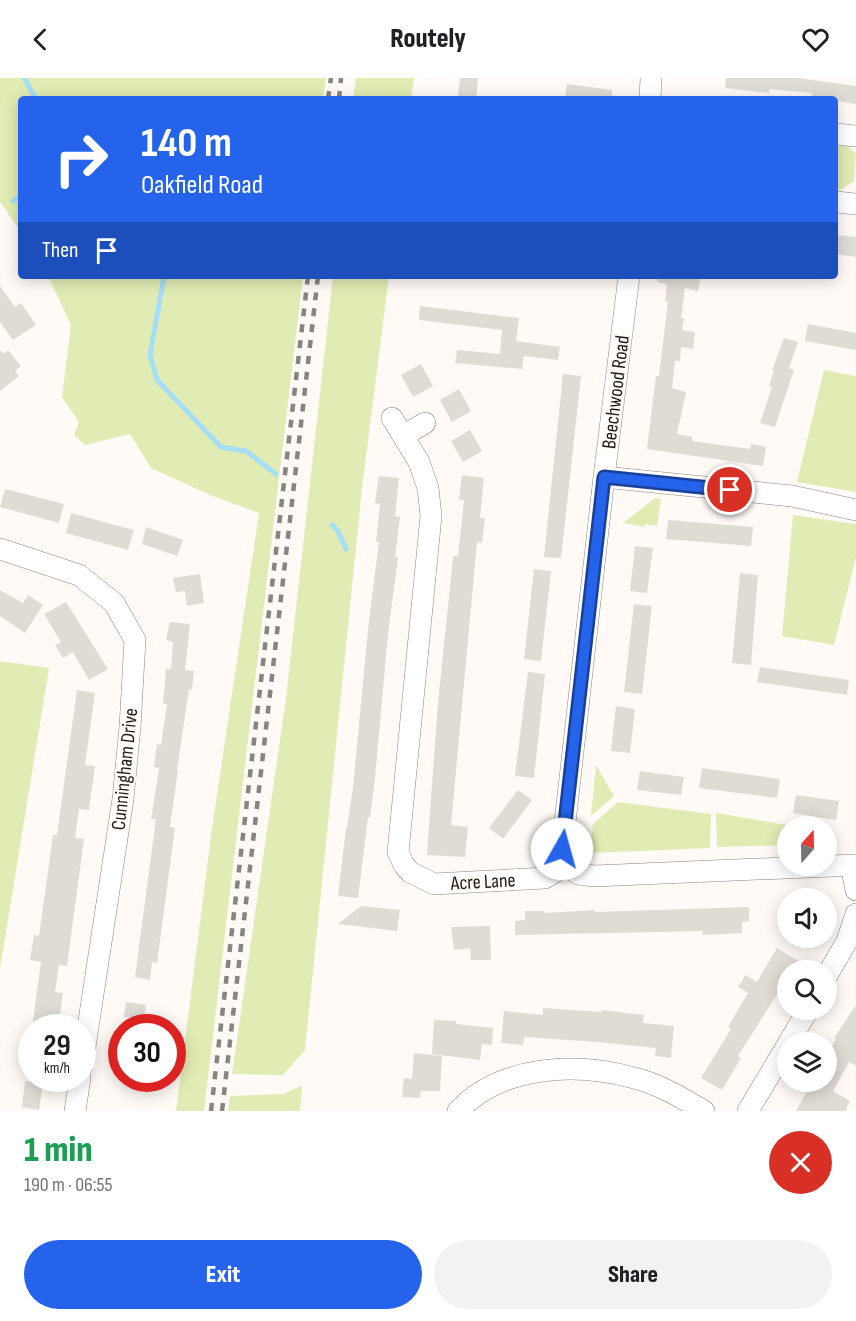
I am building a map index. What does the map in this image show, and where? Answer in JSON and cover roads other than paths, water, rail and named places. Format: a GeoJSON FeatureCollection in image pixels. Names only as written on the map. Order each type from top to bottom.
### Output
{"type":"FeatureCollection","features":[{"type":"Feature","properties":{"kind":"street"},"geometry":{"type":"LineString","coordinates":[[650,96],[651,78]]}},
{"type":"Feature","properties":{"kind":"street"},"geometry":{"type":"LineString","coordinates":[[838,134],[856,136]]}},
{"type":"Feature","properties":{"kind":"street"},"geometry":{"type":"LineString","coordinates":[[838,202],[856,204]]}},
{"type":"Feature","properties":{"kind":"street","name":"Beechwood Road"},"geometry":{"type":"LineString","coordinates":[[567,865],[562,849],[629,279]]}},
{"type":"Feature","properties":{"kind":"street","name":"Acre Lane"},"geometry":{"type":"LineString","coordinates":[[425,423],[397,427],[419,462],[428,488],[430,516],[398,852],[410,872],[434,884],[545,878],[567,865]]}},
{"type":"Feature","properties":{"kind":"street"},"geometry":{"type":"LineString","coordinates":[[604,477],[792,496],[856,510]]}},
{"type":"Feature","properties":{"kind":"street","name":"Cunningham Drive"},"geometry":{"type":"LineString","coordinates":[[0,549],[79,574],[114,603],[135,640],[123,799],[90,1014]]}},
{"type":"Feature","properties":{"kind":"street"},"geometry":{"type":"LineString","coordinates":[[567,865],[578,874],[594,876],[854,865],[856,890]]}},
{"type":"Feature","properties":{"kind":"street"},"geometry":{"type":"LineString","coordinates":[[836,960],[847,941],[856,914]]}},
{"type":"Feature","properties":{"kind":"street"},"geometry":{"type":"LineString","coordinates":[[748,1111],[777,1062]]}},
{"type":"Feature","properties":{"kind":"street"},"geometry":{"type":"LineString","coordinates":[[464,1105],[496,1083],[527,1074],[559,1069],[596,1069],[636,1078],[671,1092],[704,1111]]}},
{"type":"Feature","properties":{"kind":"street"},"geometry":{"type":"LineString","coordinates":[[75,1111],[78,1092]]}},
{"type":"Feature","properties":{"kind":"waterway"},"geometry":{"type":"LineString","coordinates":[[24,78],[34,96]]}},
{"type":"Feature","properties":{"kind":"waterway"},"geometry":{"type":"LineString","coordinates":[[13,201],[18,198]]}},
{"type":"Feature","properties":{"kind":"waterway"},"geometry":{"type":"LineString","coordinates":[[163,279],[150,355],[157,380],[221,447],[246,451],[276,474]]}},
{"type":"Feature","properties":{"kind":"waterway"},"geometry":{"type":"LineString","coordinates":[[332,525],[338,531],[346,549]]}},
{"type":"Feature","properties":{"kind":"railway"},"geometry":{"type":"LineString","coordinates":[[328,96],[331,78]]}},
{"type":"Feature","properties":{"kind":"railway"},"geometry":{"type":"LineString","coordinates":[[339,96],[341,78]]}},
{"type":"Feature","properties":{"kind":"railway"},"geometry":{"type":"LineString","coordinates":[[211,1111],[308,279]]}},
{"type":"Feature","properties":{"kind":"railway"},"geometry":{"type":"LineString","coordinates":[[222,1111],[318,279]]}}]}
